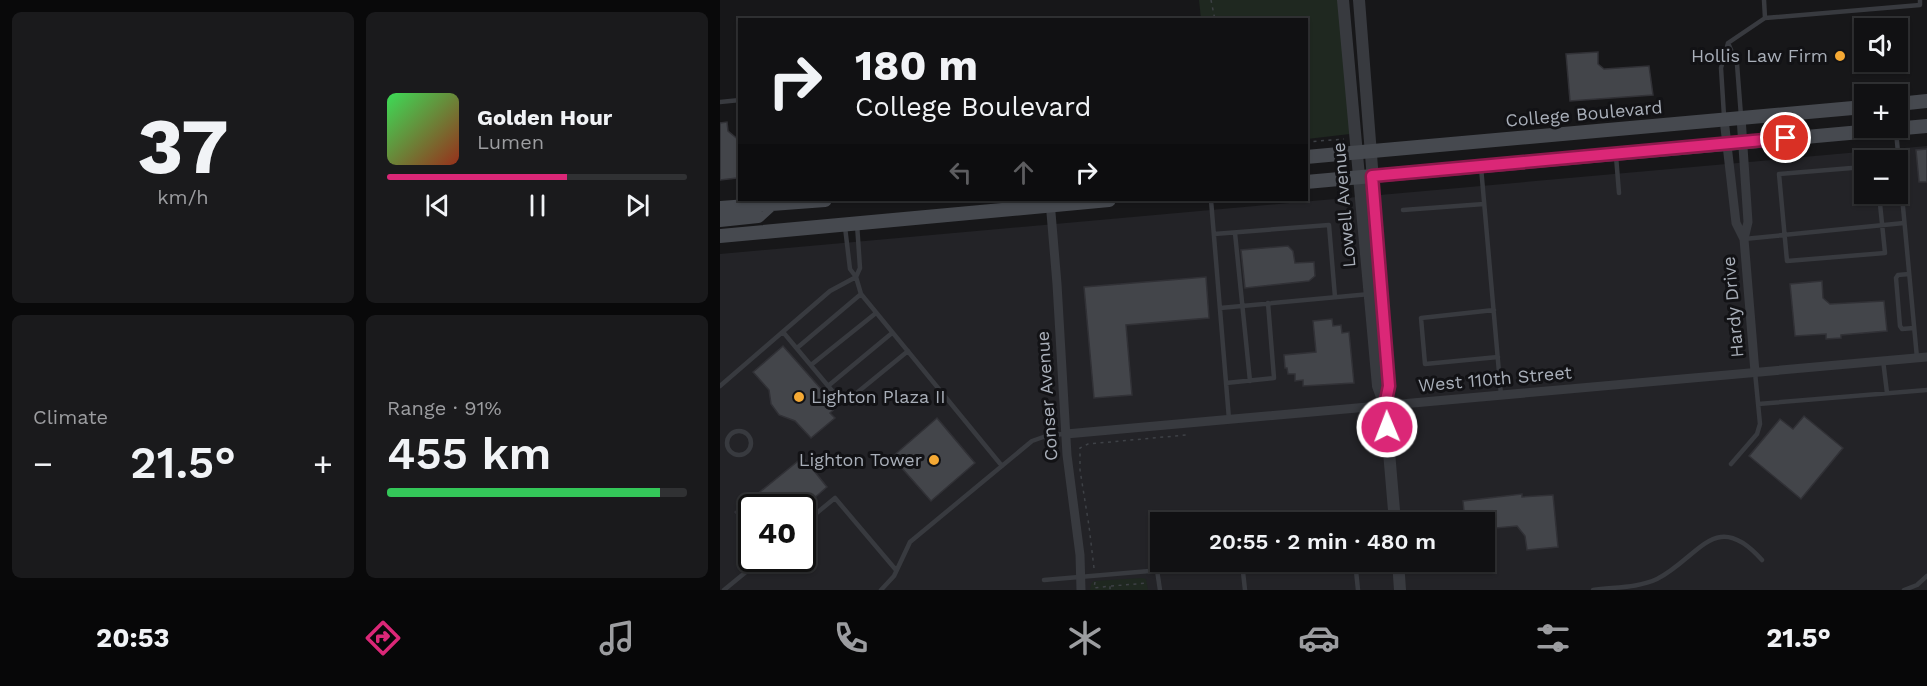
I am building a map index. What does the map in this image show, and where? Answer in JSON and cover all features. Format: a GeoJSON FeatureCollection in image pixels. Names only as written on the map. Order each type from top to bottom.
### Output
{"type":"FeatureCollection","features":[{"type":"Feature","properties":{"kind":"main road"},"geometry":{"type":"LineString","coordinates":[[1908,103],[1927,101]]}},
{"type":"Feature","properties":{"kind":"main road","name":"College Boulevard"},"geometry":{"type":"LineString","coordinates":[[1308,157],[1854,108]]}},
{"type":"Feature","properties":{"kind":"main road"},"geometry":{"type":"LineString","coordinates":[[1908,128],[1927,126]]}},
{"type":"Feature","properties":{"kind":"main road"},"geometry":{"type":"LineString","coordinates":[[1308,182],[1854,133]]}},
{"type":"Feature","properties":{"kind":"main road"},"geometry":{"type":"LineString","coordinates":[[720,208],[814,201]]}},
{"type":"Feature","properties":{"kind":"main road"},"geometry":{"type":"LineString","coordinates":[[720,236],[1050,202],[1080,201]]}},
{"type":"Feature","properties":{"kind":"main road"},"geometry":{"type":"LineString","coordinates":[[720,220],[758,216],[770,205]]}},
{"type":"Feature","properties":{"kind":"street","name":"Lowell Avenue"},"geometry":{"type":"LineString","coordinates":[[1343,0],[1364,153],[1389,386],[1385,405]]}},
{"type":"Feature","properties":{"kind":"street","name":"Lowell Avenue"},"geometry":{"type":"LineString","coordinates":[[1359,0],[1364,153]]}},
{"type":"Feature","properties":{"kind":"street","name":"Hardy Drive"},"geometry":{"type":"LineString","coordinates":[[1741,117],[1748,222],[1744,240],[1755,372]]}},
{"type":"Feature","properties":{"kind":"street","name":"Hardy Drive"},"geometry":{"type":"LineString","coordinates":[[1724,119],[1736,223],[1744,240]]}},
{"type":"Feature","properties":{"kind":"street","name":"Lowell Avenue"},"geometry":{"type":"LineString","coordinates":[[1366,176],[1370,294],[1378,386],[1385,405],[1394,512]]}},
{"type":"Feature","properties":{"kind":"street","name":"Conser Avenue"},"geometry":{"type":"LineString","coordinates":[[1050,202],[1066,434],[1081,590]]}},
{"type":"Feature","properties":{"kind":"street","name":"West 110th Street"},"geometry":{"type":"LineString","coordinates":[[1066,434],[1927,357]]}},
{"type":"Feature","properties":{"kind":"street"},"geometry":{"type":"LineString","coordinates":[[1399,572],[1400,590]]}},
{"type":"Feature","properties":{"kind":"lane"},"geometry":{"type":"LineString","coordinates":[[1764,0],[1765,18]]}},
{"type":"Feature","properties":{"kind":"lane"},"geometry":{"type":"LineString","coordinates":[[1724,119],[1721,68],[1728,43],[1765,18],[1920,5],[1920,0]]}},
{"type":"Feature","properties":{"kind":"lane"},"geometry":{"type":"LineString","coordinates":[[1728,43],[1737,64],[1741,117]]}},
{"type":"Feature","properties":{"kind":"lane"},"geometry":{"type":"LineString","coordinates":[[720,102],[738,100]]}},
{"type":"Feature","properties":{"kind":"lane"},"geometry":{"type":"LineString","coordinates":[[1897,138],[1917,358]]}},
{"type":"Feature","properties":{"kind":"lane"},"geometry":{"type":"LineString","coordinates":[[1616,154],[1619,193]]}},
{"type":"Feature","properties":{"kind":"lane"},"geometry":{"type":"LineString","coordinates":[[1481,166],[1501,394]]}},
{"type":"Feature","properties":{"kind":"lane"},"geometry":{"type":"LineString","coordinates":[[1854,168],[1779,174],[1787,261],[1885,252],[1880,204]]}},
{"type":"Feature","properties":{"kind":"lane"},"geometry":{"type":"LineString","coordinates":[[1211,201],[1229,419]]}},
{"type":"Feature","properties":{"kind":"lane"},"geometry":{"type":"LineString","coordinates":[[1403,210],[1484,204]]}},
{"type":"Feature","properties":{"kind":"lane"},"geometry":{"type":"LineString","coordinates":[[1744,240],[1904,223]]}},
{"type":"Feature","properties":{"kind":"lane"},"geometry":{"type":"LineString","coordinates":[[851,224],[850,269],[856,277],[861,294],[1002,466]]}},
{"type":"Feature","properties":{"kind":"lane"},"geometry":{"type":"LineString","coordinates":[[720,386],[830,291],[856,277],[860,268],[851,224]]}},
{"type":"Feature","properties":{"kind":"lane"},"geometry":{"type":"LineString","coordinates":[[1214,234],[1329,225],[1335,297]]}},
{"type":"Feature","properties":{"kind":"lane"},"geometry":{"type":"LineString","coordinates":[[1235,233],[1250,381]]}},
{"type":"Feature","properties":{"kind":"lane"},"geometry":{"type":"LineString","coordinates":[[1909,274],[1898,275],[1896,278],[1900,326],[1902,329],[1914,328]]}},
{"type":"Feature","properties":{"kind":"lane"},"geometry":{"type":"LineString","coordinates":[[797,348],[861,294]]}},
{"type":"Feature","properties":{"kind":"lane"},"geometry":{"type":"LineString","coordinates":[[1220,308],[1370,294]]}},
{"type":"Feature","properties":{"kind":"lane"},"geometry":{"type":"LineString","coordinates":[[1226,383],[1274,378],[1268,303]]}},
{"type":"Feature","properties":{"kind":"lane"},"geometry":{"type":"LineString","coordinates":[[1494,310],[1421,318],[1425,364],[1497,357]]}},
{"type":"Feature","properties":{"kind":"lane"},"geometry":{"type":"LineString","coordinates":[[811,365],[876,313]]}},
{"type":"Feature","properties":{"kind":"lane"},"geometry":{"type":"LineString","coordinates":[[783,332],[839,399],[848,400],[908,351]]}},
{"type":"Feature","properties":{"kind":"lane"},"geometry":{"type":"LineString","coordinates":[[828,386],[892,333]]}},
{"type":"Feature","properties":{"kind":"lane"},"geometry":{"type":"LineString","coordinates":[[1883,360],[1887,393]]}},
{"type":"Feature","properties":{"kind":"lane"},"geometry":{"type":"LineString","coordinates":[[1731,464],[1757,434],[1760,424],[1755,372]]}},
{"type":"Feature","properties":{"kind":"lane"},"geometry":{"type":"LineString","coordinates":[[1758,404],[1927,390]]}},
{"type":"Feature","properties":{"kind":"lane"},"geometry":{"type":"LineString","coordinates":[[739,430],[748,434],[752,442],[748,451],[739,455],[730,452],[727,446],[725,438],[739,430]]}},
{"type":"Feature","properties":{"kind":"lane"},"geometry":{"type":"LineString","coordinates":[[881,590],[896,570],[910,542],[1032,441],[1048,435],[1066,434]]}},
{"type":"Feature","properties":{"kind":"lane"},"geometry":{"type":"LineString","coordinates":[[720,446],[727,446]]}},
{"type":"Feature","properties":{"kind":"lane"},"geometry":{"type":"LineString","coordinates":[[816,514],[835,498],[896,570]]}},
{"type":"Feature","properties":{"kind":"lane"},"geometry":{"type":"LineString","coordinates":[[1593,590],[1640,584],[1656,579],[1709,541],[1721,536],[1736,538],[1762,560]]}},
{"type":"Feature","properties":{"kind":"lane"},"geometry":{"type":"LineString","coordinates":[[1044,580],[1150,571]]}},
{"type":"Feature","properties":{"kind":"lane"},"geometry":{"type":"LineString","coordinates":[[720,584],[725,590],[746,572]]}},
{"type":"Feature","properties":{"kind":"lane"},"geometry":{"type":"LineString","coordinates":[[1157,572],[1160,590]]}},
{"type":"Feature","properties":{"kind":"lane"},"geometry":{"type":"LineString","coordinates":[[1243,572],[1245,590]]}},
{"type":"Feature","properties":{"kind":"lane"},"geometry":{"type":"LineString","coordinates":[[1356,572],[1358,590]]}},
{"type":"Feature","properties":{"kind":"lane"},"geometry":{"type":"LineString","coordinates":[[1905,590],[1917,585],[1927,576]]}},
{"type":"Feature","properties":{"kind":"path"},"geometry":{"type":"LineString","coordinates":[[1211,0],[1215,18]]}},
{"type":"Feature","properties":{"kind":"path"},"geometry":{"type":"LineString","coordinates":[[1308,142],[1348,139]]}},
{"type":"Feature","properties":{"kind":"path"},"geometry":{"type":"LineString","coordinates":[[1146,590],[1146,583],[1094,589],[1095,576],[1080,470],[1080,448],[1088,444],[1186,435]]}},
{"type":"Feature","properties":{"kind":"shaded area"},"geometry":{"type":"Polygon","coordinates":[[[1199,0],[1339,0],[1350,134],[1308,139],[1308,18],[1201,18],[1199,0]]]}},
{"type":"Feature","properties":{"kind":"shaded area"},"geometry":{"type":"Polygon","coordinates":[[[1927,146],[1927,590],[720,590],[720,254],[1854,153],[1854,204],[1908,204],[1908,150],[1882,150],[1927,146]]]}},
{"type":"Feature","properties":{"kind":"shaded area"},"geometry":{"type":"Polygon","coordinates":[[[1146,579],[1148,590],[1090,590],[1094,581],[1146,579]]]}},
{"type":"Feature","properties":{"kind":"building"},"geometry":{"type":"Polygon","coordinates":[[[1598,52],[1598,64],[1604,69],[1649,66],[1653,95],[1570,101],[1566,54],[1598,52]]]}},
{"type":"Feature","properties":{"kind":"building"},"geometry":{"type":"Polygon","coordinates":[[[727,122],[728,131],[738,139],[737,178],[720,180],[720,123],[727,122]]]}},
{"type":"Feature","properties":{"kind":"building"},"geometry":{"type":"Polygon","coordinates":[[[1927,149],[1927,182],[1919,182],[1916,150],[1927,149]]]}},
{"type":"Feature","properties":{"kind":"building"},"geometry":{"type":"Polygon","coordinates":[[[1288,246],[1293,251],[1295,263],[1314,262],[1315,276],[1309,281],[1245,288],[1241,250],[1288,246]]]}},
{"type":"Feature","properties":{"kind":"building"},"geometry":{"type":"Polygon","coordinates":[[[1206,277],[1209,318],[1126,325],[1132,395],[1094,398],[1084,287],[1206,277]]]}},
{"type":"Feature","properties":{"kind":"building"},"geometry":{"type":"Polygon","coordinates":[[[1822,281],[1823,298],[1830,304],[1884,301],[1887,331],[1841,335],[1841,338],[1826,339],[1826,334],[1795,336],[1790,284],[1822,281]]]}},
{"type":"Feature","properties":{"kind":"building"},"geometry":{"type":"Polygon","coordinates":[[[1332,319],[1333,326],[1341,325],[1342,333],[1349,332],[1354,383],[1303,386],[1303,380],[1295,381],[1295,374],[1288,374],[1284,355],[1316,352],[1313,321],[1332,319]]]}},
{"type":"Feature","properties":{"kind":"building","name":"Lighton Plaza II"},"geometry":{"type":"Polygon","coordinates":[[[783,346],[837,407],[830,413],[835,418],[811,438],[795,421],[779,415],[771,404],[769,390],[753,372],[783,346]]]}},
{"type":"Feature","properties":{"kind":"building"},"geometry":{"type":"Polygon","coordinates":[[[1804,416],[1843,448],[1801,499],[1749,456],[1780,419],[1793,429],[1804,416]]]}},
{"type":"Feature","properties":{"kind":"building","name":"Lighton Tower"},"geometry":{"type":"Polygon","coordinates":[[[937,418],[975,463],[931,501],[892,457],[937,418]]]}},
{"type":"Feature","properties":{"kind":"building"},"geometry":{"type":"Polygon","coordinates":[[[803,457],[827,487],[816,497],[816,494],[757,494],[803,457]]]}},
{"type":"Feature","properties":{"kind":"building"},"geometry":{"type":"Polygon","coordinates":[[[1522,494],[1522,497],[1553,495],[1558,547],[1527,550],[1525,536],[1517,526],[1495,528],[1495,512],[1464,512],[1463,501],[1522,494]]]}},
{"type":"Feature","properties":{"kind":"place","name":"Hollis Law Firm"},"geometry":{"type":"Point","coordinates":[1840,56]}},
{"type":"Feature","properties":{"kind":"place","name":"Lighton Plaza II"},"geometry":{"type":"Point","coordinates":[799,397]}},
{"type":"Feature","properties":{"kind":"place","name":"Lighton Tower"},"geometry":{"type":"Point","coordinates":[934,460]}},
{"type":"Feature","properties":{"kind":"route"},"geometry":{"type":"LineString","coordinates":[[1387,427],[1385,405],[1389,386],[1372,176],[1786,138]]}}]}
